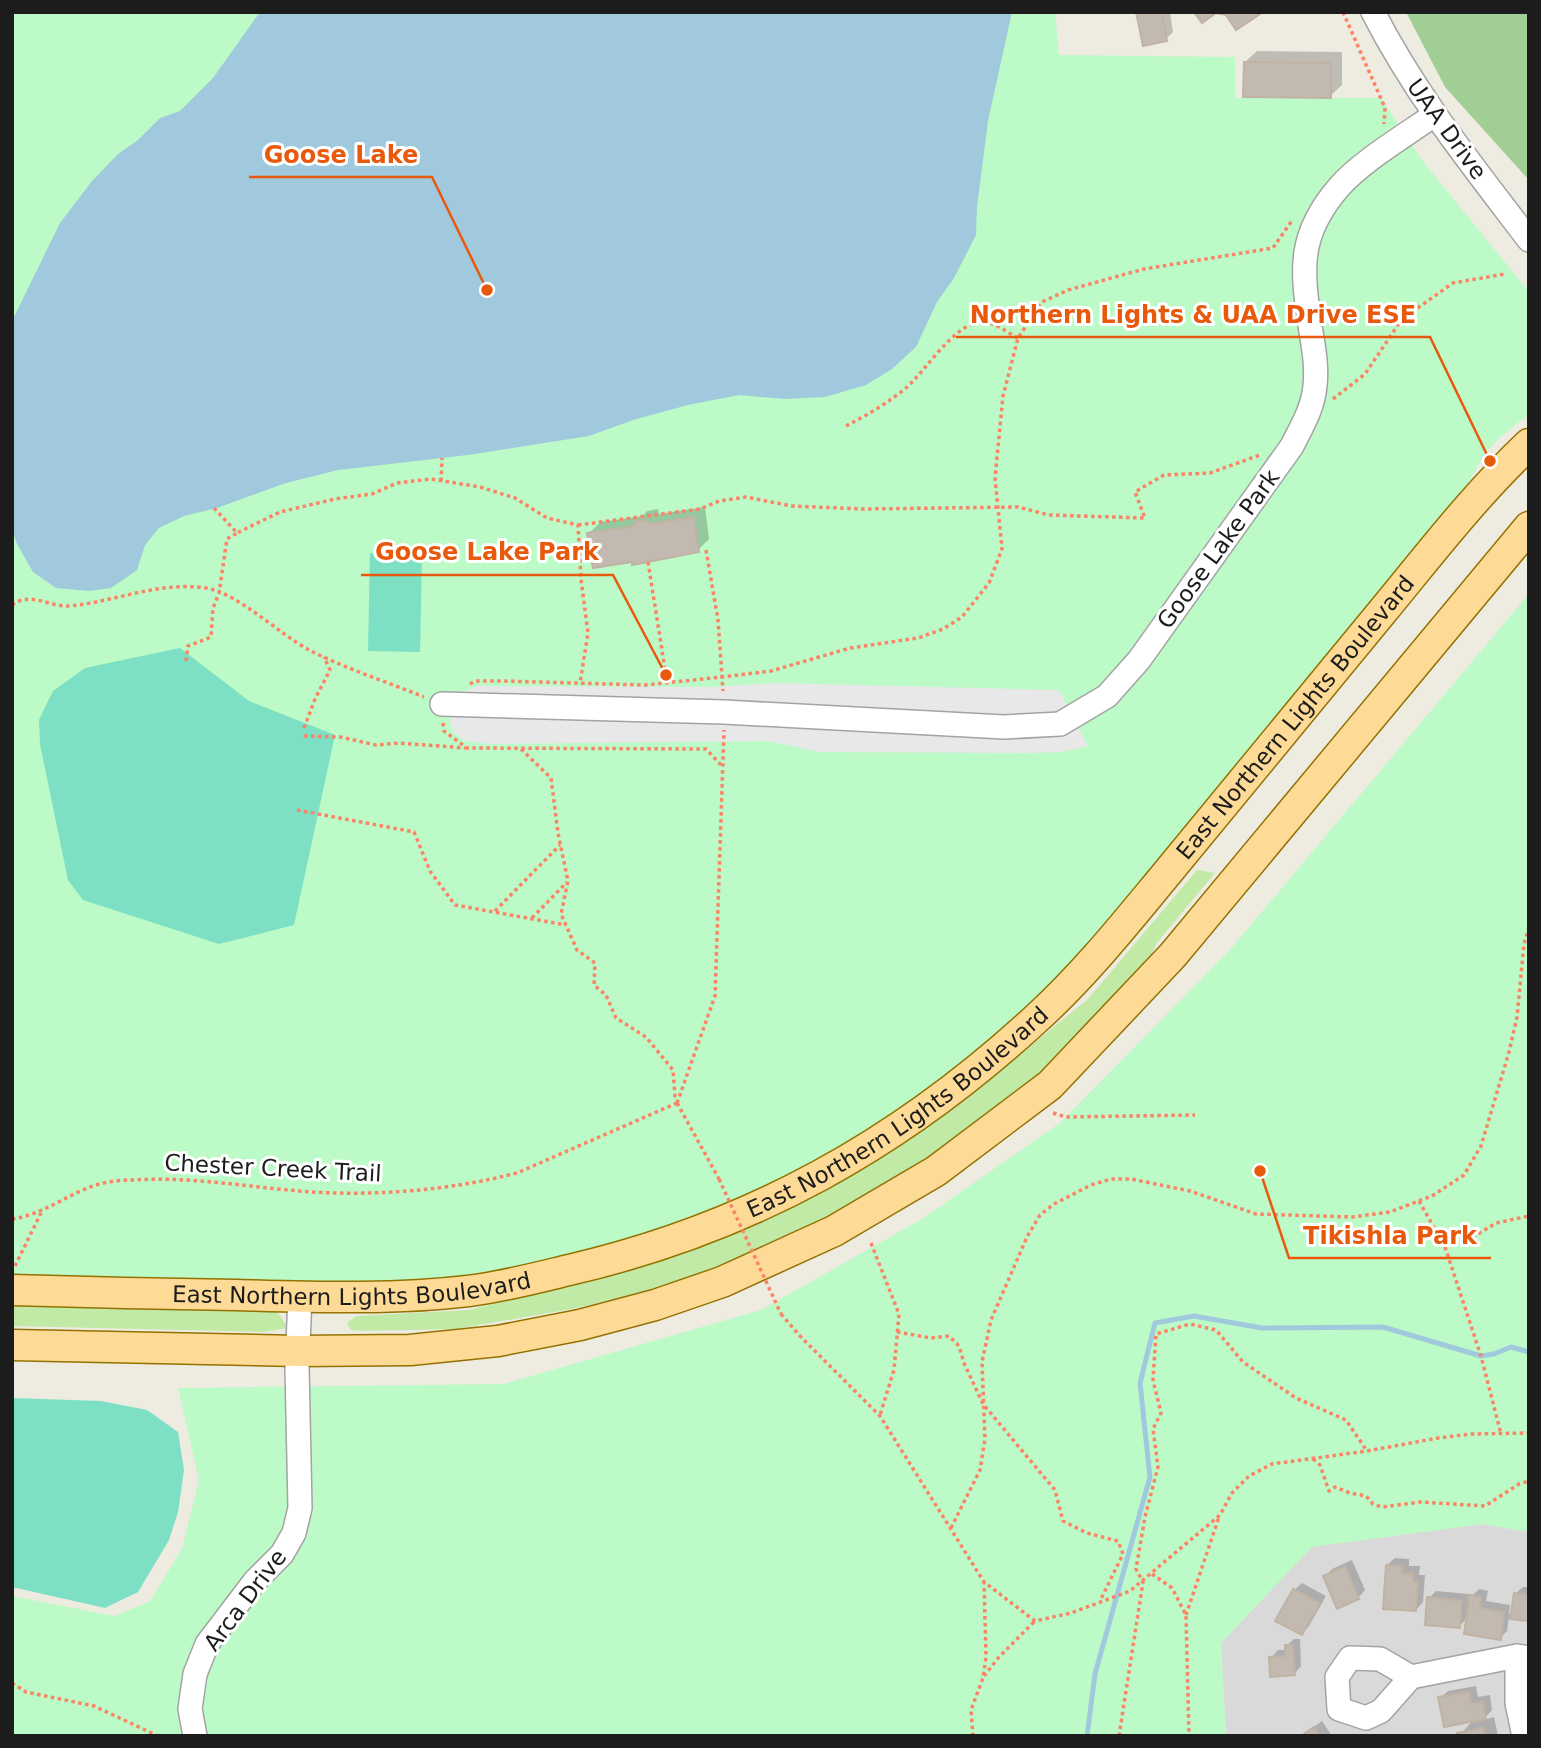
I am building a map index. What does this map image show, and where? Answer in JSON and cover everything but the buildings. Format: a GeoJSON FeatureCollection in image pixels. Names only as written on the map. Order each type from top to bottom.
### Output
{"type":"FeatureCollection","features":[{"type":"Feature","properties":{"kind":"main road","name":"East Northern Lights Boulevard"},"geometry":{"type":"LineString","coordinates":[[12,1290],[300,1297],[412,1296],[473,1291],[593,1265],[700,1232],[757,1208],[864,1151],[909,1123],[994,1056],[1042,1013],[1106,945],[1471,505],[1529,444]]}},
{"type":"Feature","properties":{"kind":"main road"},"geometry":{"type":"LineString","coordinates":[[12,1345],[298,1351],[410,1350],[498,1341],[580,1325],[655,1305],[722,1282],[788,1253],[890,1200],[936,1171],[1050,1084],[1173,955],[1529,527]]}},
{"type":"Feature","properties":{"kind":"street","name":"UAA Drive"},"geometry":{"type":"LineString","coordinates":[[1373,12],[1397,59],[1434,115],[1529,240]]}},
{"type":"Feature","properties":{"kind":"street","name":"Goose Lake Park"},"geometry":{"type":"LineString","coordinates":[[443,704],[724,712],[1004,727],[1060,724],[1107,696],[1139,660],[1292,446],[1310,410],[1315,388],[1316,363],[1303,279],[1306,246],[1317,216],[1341,184],[1434,115]]}},
{"type":"Feature","properties":{"kind":"street","name":"Arca Drive"},"geometry":{"type":"LineString","coordinates":[[195,1736],[190,1709],[191,1697],[195,1674],[207,1644],[255,1581],[282,1554],[294,1533],[300,1508],[300,1297]]}},
{"type":"Feature","properties":{"kind":"street"},"geometry":{"type":"LineString","coordinates":[[1411,1677],[1523,1657],[1517,1703],[1524,1736]]}},
{"type":"Feature","properties":{"kind":"path"},"geometry":{"type":"LineString","coordinates":[[1343,12],[1385,108],[1386,121],[1379,131]]}},
{"type":"Feature","properties":{"kind":"path"},"geometry":{"type":"LineString","coordinates":[[467,748],[444,731],[443,704],[452,694],[475,681],[645,685],[722,677],[771,671],[850,648],[918,638],[943,629],[961,617],[989,583],[1002,549],[995,478],[1003,396],[1018,338],[1042,302],[1068,290],[1144,269],[1273,248],[1294,218]]}},
{"type":"Feature","properties":{"kind":"path"},"geometry":{"type":"LineString","coordinates":[[1310,410],[1329,402],[1365,374],[1402,319],[1453,283],[1505,274]]}},
{"type":"Feature","properties":{"kind":"path"},"geometry":{"type":"LineString","coordinates":[[846,426],[869,414],[908,386],[935,354],[972,324],[982,322],[995,325],[1018,338]]}},
{"type":"Feature","properties":{"kind":"path"},"geometry":{"type":"LineString","coordinates":[[186,661],[188,646],[211,637],[213,608],[219,593],[227,539],[280,512],[335,499],[372,494],[397,483],[431,479],[480,487],[515,498],[547,518],[578,525],[700,509],[719,501],[746,497],[792,506],[864,509],[1018,507],[1049,515],[1145,518],[1135,492],[1164,475],[1210,473],[1270,452],[1298,434]]}},
{"type":"Feature","properties":{"kind":"path"},"geometry":{"type":"LineString","coordinates":[[442,458],[442,481]]}},
{"type":"Feature","properties":{"kind":"path"},"geometry":{"type":"LineString","coordinates":[[214,508],[237,533]]}},
{"type":"Feature","properties":{"kind":"path"},"geometry":{"type":"LineString","coordinates":[[578,525],[588,633],[580,683]]}},
{"type":"Feature","properties":{"kind":"path"},"geometry":{"type":"LineString","coordinates":[[706,550],[718,620],[724,712],[715,996],[677,1103],[719,1179],[781,1314],[880,1416],[984,1582],[1035,1621]]}},
{"type":"Feature","properties":{"kind":"path"},"geometry":{"type":"LineString","coordinates":[[648,562],[667,682]]}},
{"type":"Feature","properties":{"kind":"path"},"geometry":{"type":"LineString","coordinates":[[12,605],[30,598],[67,606],[164,587],[207,588],[234,600],[309,650],[443,704]]}},
{"type":"Feature","properties":{"kind":"path"},"geometry":{"type":"LineString","coordinates":[[304,729],[330,670],[323,656]]}},
{"type":"Feature","properties":{"kind":"path"},"geometry":{"type":"LineString","coordinates":[[304,736],[340,737],[376,744],[467,748],[706,749],[722,766]]}},
{"type":"Feature","properties":{"kind":"path"},"geometry":{"type":"LineString","coordinates":[[521,749],[551,778],[568,881],[561,914],[577,950],[595,963],[594,985],[606,995],[616,1018],[646,1037],[673,1070],[675,1096],[679,1097]]}},
{"type":"Feature","properties":{"kind":"path"},"geometry":{"type":"LineString","coordinates":[[298,810],[414,831],[430,871],[455,905],[566,925]]}},
{"type":"Feature","properties":{"kind":"path"},"geometry":{"type":"LineString","coordinates":[[495,911],[560,845]]}},
{"type":"Feature","properties":{"kind":"path"},"geometry":{"type":"LineString","coordinates":[[532,918],[568,881]]}},
{"type":"Feature","properties":{"kind":"path"},"geometry":{"type":"LineString","coordinates":[[951,1528],[979,1470],[985,1439],[982,1362],[991,1320],[1027,1237],[1040,1215],[1054,1203],[1091,1185],[1111,1179],[1131,1179],[1190,1191],[1256,1214],[1352,1217],[1390,1212],[1432,1196],[1464,1175],[1481,1146],[1517,1017],[1524,944],[1529,926]]}},
{"type":"Feature","properties":{"kind":"path","name":"Chester Creek Trail"},"geometry":{"type":"LineString","coordinates":[[12,1219],[41,1212],[92,1186],[136,1179],[352,1193],[429,1189],[490,1180],[517,1173],[677,1103]]}},
{"type":"Feature","properties":{"kind":"path"},"geometry":{"type":"LineString","coordinates":[[1044,1110],[1066,1116],[1195,1115]]}},
{"type":"Feature","properties":{"kind":"path"},"geometry":{"type":"LineString","coordinates":[[1419,1201],[1445,1247],[1482,1356],[1501,1434]]}},
{"type":"Feature","properties":{"kind":"path"},"geometry":{"type":"LineString","coordinates":[[12,1269],[41,1212]]}},
{"type":"Feature","properties":{"kind":"path"},"geometry":{"type":"LineString","coordinates":[[1445,1247],[1450,1243],[1460,1245],[1496,1223],[1529,1216]]}},
{"type":"Feature","properties":{"kind":"path"},"geometry":{"type":"LineString","coordinates":[[871,1244],[899,1314],[894,1370],[880,1416]]}},
{"type":"Feature","properties":{"kind":"path"},"geometry":{"type":"LineString","coordinates":[[1119,1736],[1143,1582],[1136,1569],[1145,1517],[1158,1467],[1153,1429],[1161,1412],[1153,1380],[1156,1334],[1190,1324],[1216,1330],[1243,1363],[1296,1398],[1346,1420],[1367,1451]]}},
{"type":"Feature","properties":{"kind":"path"},"geometry":{"type":"LineString","coordinates":[[897,1332],[931,1338],[949,1336],[959,1346],[964,1363],[984,1404],[1055,1490],[1063,1521],[1087,1533],[1118,1541],[1123,1554],[1101,1602]]}},
{"type":"Feature","properties":{"kind":"path"},"geometry":{"type":"LineString","coordinates":[[1189,1736],[1186,1615],[1220,1515],[1232,1493],[1249,1476],[1272,1464],[1438,1438],[1529,1433]]}},
{"type":"Feature","properties":{"kind":"path"},"geometry":{"type":"LineString","coordinates":[[1312,1458],[1320,1465],[1329,1491],[1335,1487],[1366,1496],[1373,1504],[1382,1507],[1421,1502],[1485,1506],[1519,1484],[1529,1481]]}},
{"type":"Feature","properties":{"kind":"path"},"geometry":{"type":"LineString","coordinates":[[973,1736],[971,1710],[984,1678],[999,1657],[1035,1621],[1071,1613],[1130,1591],[1220,1515]]}},
{"type":"Feature","properties":{"kind":"path"},"geometry":{"type":"LineString","coordinates":[[1152,1574],[1172,1588],[1186,1615]]}},
{"type":"Feature","properties":{"kind":"path"},"geometry":{"type":"LineString","coordinates":[[984,1582],[984,1678]]}},
{"type":"Feature","properties":{"kind":"path"},"geometry":{"type":"LineString","coordinates":[[12,1683],[26,1692],[94,1706],[158,1736]]}},
{"type":"Feature","properties":{"kind":"shaded area"},"geometry":{"type":"Polygon","coordinates":[[[774,683],[1059,690],[1088,746],[1062,752],[1029,753],[821,752],[768,741],[490,744],[465,741],[454,732],[450,722],[452,705],[466,691],[476,686],[714,687],[774,683]]]}},
{"type":"Feature","properties":{"kind":"shaded area"},"geometry":{"type":"Polygon","coordinates":[[[1483,1524],[1529,1532],[1529,1736],[1226,1736],[1221,1643],[1312,1546],[1483,1524]]]}},
{"type":"Feature","properties":{"kind":"green space"},"geometry":{"type":"Polygon","coordinates":[[[12,12],[1055,12],[1059,55],[1235,57],[1235,98],[1381,98],[1421,159],[1529,292],[1529,414],[1484,454],[1447,521],[1055,990],[886,1126],[712,1216],[565,1260],[424,1285],[12,1279],[12,12]]]}},
{"type":"Feature","properties":{"kind":"green space"},"geometry":{"type":"Polygon","coordinates":[[[1406,12],[1529,12],[1529,180],[1445,87],[1406,12]]]}},
{"type":"Feature","properties":{"kind":"green space"},"geometry":{"type":"Polygon","coordinates":[[[370,553],[422,555],[420,652],[368,651],[370,553]]]}},
{"type":"Feature","properties":{"kind":"green space"},"geometry":{"type":"Polygon","coordinates":[[[1529,594],[1529,1532],[1483,1524],[1312,1547],[1221,1643],[1226,1736],[12,1736],[12,1596],[115,1616],[150,1601],[182,1549],[199,1480],[178,1388],[504,1384],[761,1310],[922,1219],[1060,1123],[1229,951],[1529,594]]]}},
{"type":"Feature","properties":{"kind":"green space"},"geometry":{"type":"Polygon","coordinates":[[[180,648],[249,701],[335,735],[294,925],[219,944],[83,900],[68,880],[40,744],[39,720],[53,691],[85,668],[180,648]]]}},
{"type":"Feature","properties":{"kind":"green space"},"geometry":{"type":"Polygon","coordinates":[[[1197,870],[1215,873],[1156,944],[1143,975],[1039,1078],[891,1185],[797,1235],[733,1262],[660,1287],[577,1308],[455,1329],[364,1331],[351,1330],[347,1323],[356,1316],[469,1310],[496,1303],[603,1272],[808,1199],[891,1149],[991,1078],[1088,999],[1197,870]]]}},
{"type":"Feature","properties":{"kind":"green space"},"geometry":{"type":"Polygon","coordinates":[[[12,1300],[260,1304],[278,1313],[288,1328],[262,1332],[12,1326],[12,1300]]]}},
{"type":"Feature","properties":{"kind":"green space"},"geometry":{"type":"Polygon","coordinates":[[[12,1398],[101,1401],[147,1410],[178,1432],[184,1470],[178,1512],[169,1540],[138,1592],[105,1608],[12,1587],[12,1398]]]}},
{"type":"Feature","properties":{"kind":"water"},"geometry":{"type":"Polygon","coordinates":[[[260,12],[1012,12],[988,121],[976,235],[954,278],[937,302],[916,347],[892,369],[866,385],[825,397],[785,399],[739,395],[633,420],[589,436],[468,455],[338,470],[286,483],[217,508],[184,516],[159,528],[145,545],[137,570],[111,588],[89,591],[56,588],[33,572],[12,529],[12,321],[60,223],[92,181],[118,154],[138,140],[160,118],[180,111],[213,78],[260,12]]]}},
{"type":"Feature","properties":{"kind":"waterway"},"geometry":{"type":"LineString","coordinates":[[1087,1736],[1095,1674],[1150,1477],[1140,1383],[1155,1323],[1194,1316],[1262,1328],[1383,1327],[1481,1356],[1511,1347],[1529,1352]]}},
{"type":"Feature","properties":{"kind":"place","name":"Goose Lake"},"geometry":{"type":"Point","coordinates":[487,290]}},
{"type":"Feature","properties":{"kind":"place","name":"Northern Lights & UAA Drive ESE"},"geometry":{"type":"Point","coordinates":[1490,461]}},
{"type":"Feature","properties":{"kind":"place","name":"Goose Lake Park"},"geometry":{"type":"Point","coordinates":[666,675]}},
{"type":"Feature","properties":{"kind":"place","name":"Tikishla Park"},"geometry":{"type":"Point","coordinates":[1260,1171]}}]}
